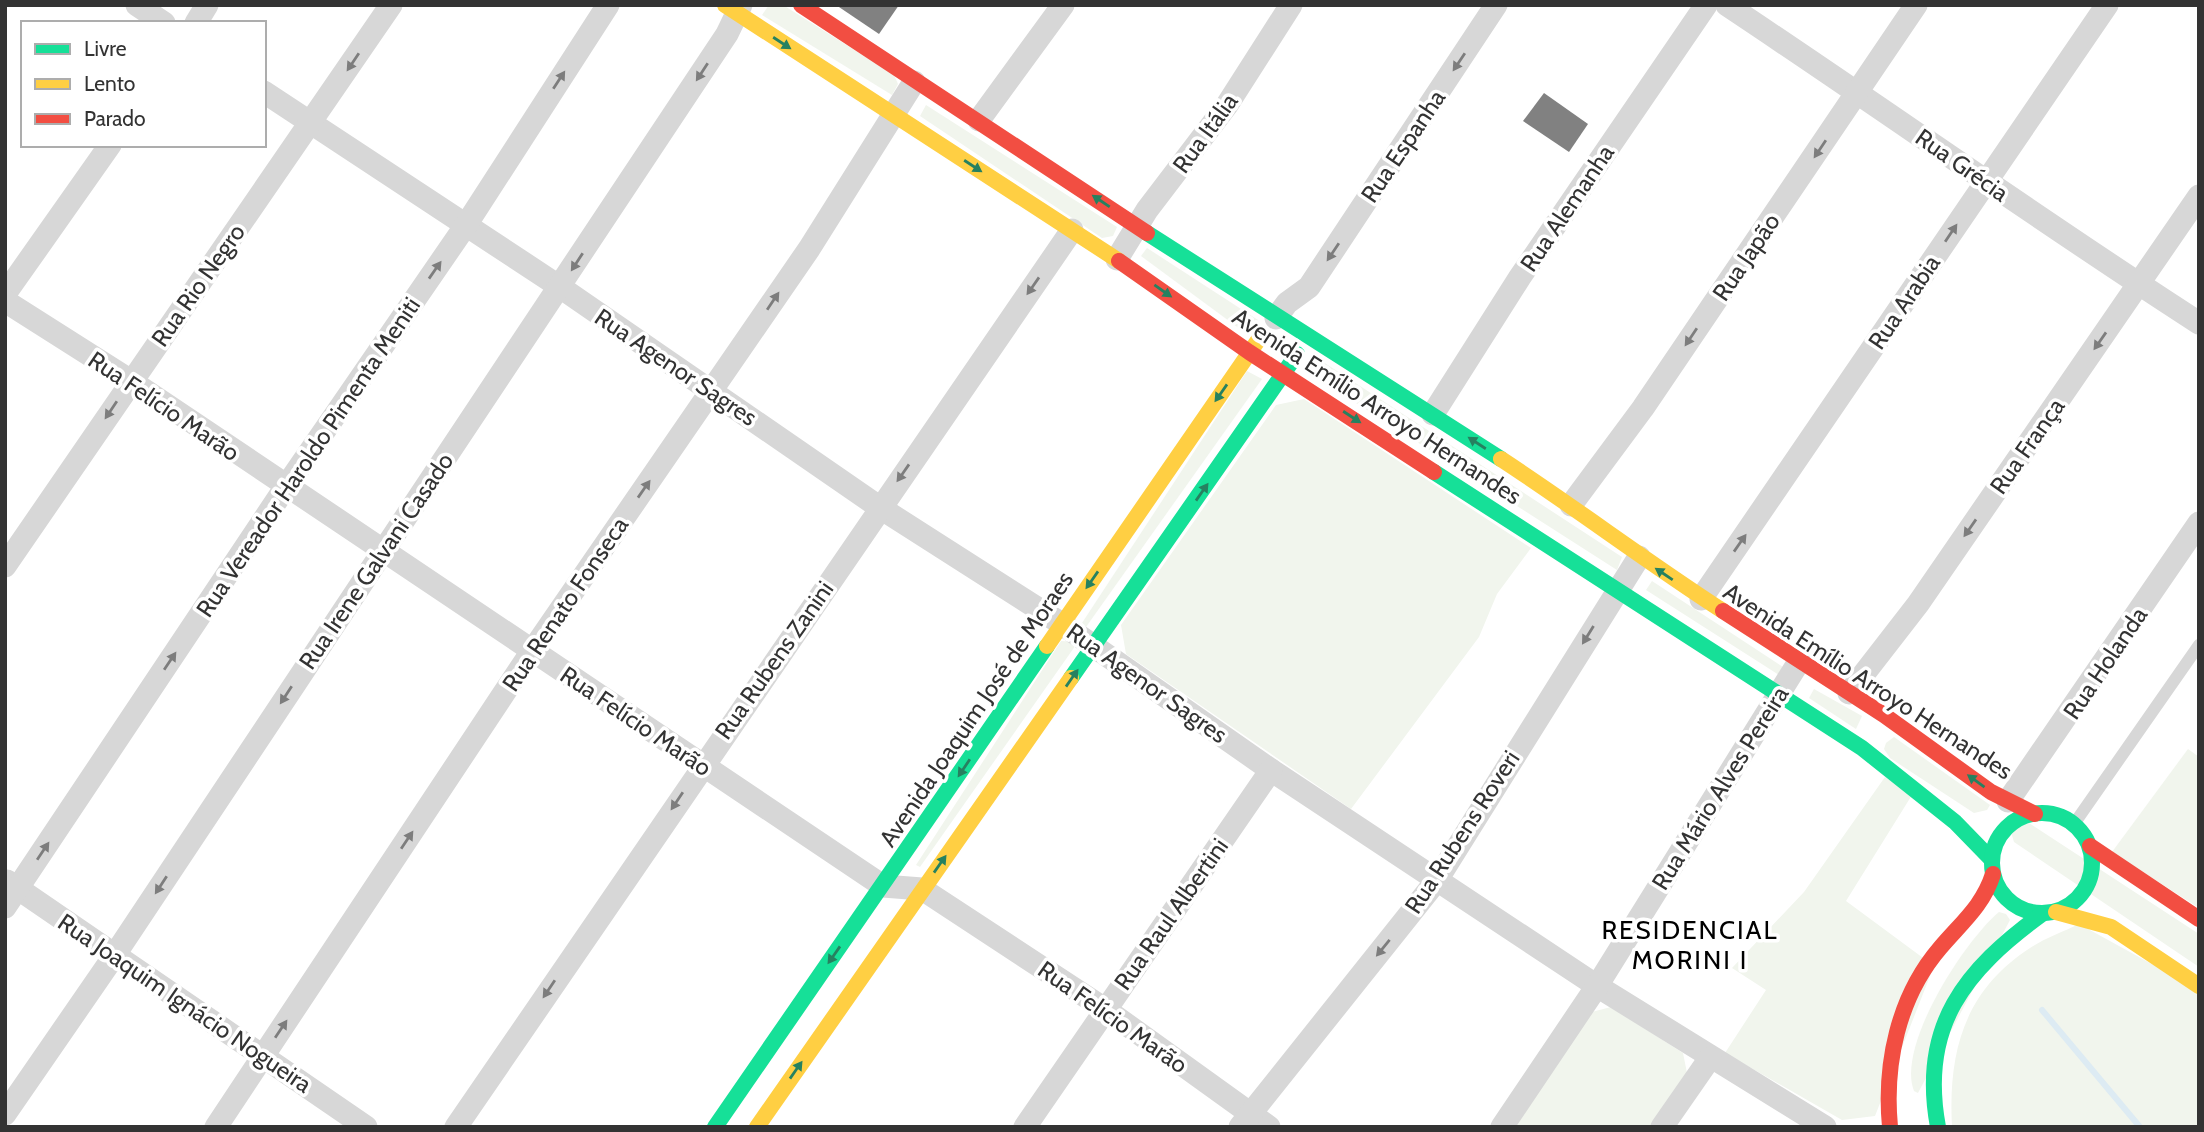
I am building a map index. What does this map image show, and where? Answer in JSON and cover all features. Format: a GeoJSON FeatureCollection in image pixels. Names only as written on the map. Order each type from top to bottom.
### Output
{"type":"FeatureCollection","features":[{"type":"Feature","properties":{"kind":"main road","name":"Avenida Emílio Arroyo Hernandes"},"geometry":{"type":"LineString","coordinates":[[801,5],[914,82],[979,120],[1276,318],[1433,414],[1571,505],[1639,557],[1701,599],[1849,693],[1873,731],[1993,867]]}},
{"type":"Feature","properties":{"kind":"main road","name":"Avenida Emílio Arroyo Hernandes"},"geometry":{"type":"LineString","coordinates":[[734,8],[1116,259],[1250,352],[1779,693],[1873,731],[2035,814]]}},
{"type":"Feature","properties":{"kind":"main road","name":"Avenida Joaquim José de Moraes"},"geometry":{"type":"LineString","coordinates":[[715,1127],[1276,318]]}},
{"type":"Feature","properties":{"kind":"main road"},"geometry":{"type":"LineString","coordinates":[[757,1127],[1094,647],[1284,373],[1306,336]]}},
{"type":"Feature","properties":{"kind":"main road"},"geometry":{"type":"LineString","coordinates":[[1890,1122],[1891,1064],[1896,1033],[1909,997],[1931,958],[1980,906],[1989,892],[2001,835],[2022,818],[2049,814],[2074,824],[2090,846],[2199,919]]}},
{"type":"Feature","properties":{"kind":"main road"},"geometry":{"type":"LineString","coordinates":[[1922,1111],[1955,998],[1991,954],[2049,913],[2069,906],[2087,886],[2092,860],[2090,846]]}},
{"type":"Feature","properties":{"kind":"main road"},"geometry":{"type":"LineString","coordinates":[[1993,867],[2006,898],[2029,912],[2049,913],[2111,927],[2199,986]]}},
{"type":"Feature","properties":{"kind":"main road"},"geometry":{"type":"LineString","coordinates":[[1873,1127],[1922,1111]]}},
{"type":"Feature","properties":{"kind":"main road"},"geometry":{"type":"LineString","coordinates":[[1922,1111],[1938,1127]]}},
{"type":"Feature","properties":{"kind":"street"},"geometry":{"type":"LineString","coordinates":[[137,5],[161,21]]}},
{"type":"Feature","properties":{"kind":"street"},"geometry":{"type":"LineString","coordinates":[[197,21],[207,5]]}},
{"type":"Feature","properties":{"kind":"street","name":"Rua Rio Negro"},"geometry":{"type":"LineString","coordinates":[[5,566],[391,5]]}},
{"type":"Feature","properties":{"kind":"street","name":"Rua Vereador Haroldo Pimenta Meniti"},"geometry":{"type":"LineString","coordinates":[[10,892],[466,225],[608,5]]}},
{"type":"Feature","properties":{"kind":"street","name":"Rua Itália"},"geometry":{"type":"LineString","coordinates":[[1116,259],[1137,226],[1227,106],[1291,5]]}},
{"type":"Feature","properties":{"kind":"street","name":"Rua Espanha"},"geometry":{"type":"LineString","coordinates":[[1276,318],[1287,303],[1309,287],[1496,5]]}},
{"type":"Feature","properties":{"kind":"street","name":"Rua Alemanha"},"geometry":{"type":"LineString","coordinates":[[1433,414],[1520,277],[1706,5]]}},
{"type":"Feature","properties":{"kind":"street","name":"Rua Grécia"},"geometry":{"type":"LineString","coordinates":[[1727,5],[1985,183],[2199,323]]}},
{"type":"Feature","properties":{"kind":"street","name":"Rua Japão"},"geometry":{"type":"LineString","coordinates":[[1571,505],[1643,408],[1916,5]]}},
{"type":"Feature","properties":{"kind":"street","name":"Rua Arabia"},"geometry":{"type":"LineString","coordinates":[[1701,599],[2107,5]]}},
{"type":"Feature","properties":{"kind":"street"},"geometry":{"type":"LineString","coordinates":[[979,120],[1060,6]]}},
{"type":"Feature","properties":{"kind":"street","name":"Rua Irene Galvani Casado"},"geometry":{"type":"LineString","coordinates":[[5,1114],[114,956],[727,34],[734,8]]}},
{"type":"Feature","properties":{"kind":"street","name":"Rua Renato Fonseca"},"geometry":{"type":"LineString","coordinates":[[216,1127],[532,651],[809,249],[892,113],[914,82]]}},
{"type":"Feature","properties":{"kind":"street","name":"Rua Agenor Sagres"},"geometry":{"type":"LineString","coordinates":[[266,93],[560,287],[879,507],[1062,624],[1271,770],[1598,986],[1825,1127]]}},
{"type":"Feature","properties":{"kind":"street"},"geometry":{"type":"LineString","coordinates":[[5,293],[109,147]]}},
{"type":"Feature","properties":{"kind":"street","name":"Rua França"},"geometry":{"type":"LineString","coordinates":[[1849,693],[1917,604],[2199,196]]}},
{"type":"Feature","properties":{"kind":"street","name":"Rua Rubens Zanini"},"geometry":{"type":"LineString","coordinates":[[456,1127],[701,765],[1072,230]]}},
{"type":"Feature","properties":{"kind":"street","name":"Rua Espanha"},"geometry":{"type":"LineString","coordinates":[[1306,336],[1304,313],[1309,287]]}},
{"type":"Feature","properties":{"kind":"street","name":"Rua Felício Marão"},"geometry":{"type":"LineString","coordinates":[[5,301],[131,381],[285,488],[883,886],[922,889],[1105,1009],[1253,1122]]}},
{"type":"Feature","properties":{"kind":"street","name":"Rua Holanda"},"geometry":{"type":"LineString","coordinates":[[2008,801],[2199,523]]}},
{"type":"Feature","properties":{"kind":"street","name":"Rua Rubens Roveri"},"geometry":{"type":"LineString","coordinates":[[1253,1122],[1437,880],[1616,589],[1639,557]]}},
{"type":"Feature","properties":{"kind":"street","name":"Rua Mário Alves Pereira"},"geometry":{"type":"LineString","coordinates":[[1502,1127],[1598,986],[1800,660]]}},
{"type":"Feature","properties":{"kind":"street","name":"Rua Raul Albertini"},"geometry":{"type":"LineString","coordinates":[[1025,1127],[1271,770]]}},
{"type":"Feature","properties":{"kind":"street","name":"Rua Joaquim Ignácio Nogueira"},"geometry":{"type":"LineString","coordinates":[[10,892],[114,956],[366,1127]]}},
{"type":"Feature","properties":{"kind":"street"},"geometry":{"type":"LineString","coordinates":[[1662,1127],[1710,1058]]}},
{"type":"Feature","properties":{"kind":"lane"},"geometry":{"type":"LineString","coordinates":[[2074,824],[2199,645]]}},
{"type":"Feature","properties":{"kind":"shaded area"},"geometry":{"type":"Polygon","coordinates":[[[769,5],[783,5],[894,75],[898,84],[892,95],[762,15],[769,5]]]}},
{"type":"Feature","properties":{"kind":"shaded area"},"geometry":{"type":"Polygon","coordinates":[[[926,105],[1117,227],[1113,236],[1102,238],[920,116],[926,105]]]}},
{"type":"Feature","properties":{"kind":"shaded area"},"geometry":{"type":"Polygon","coordinates":[[[1147,248],[1258,320],[1244,332],[1141,256],[1147,248]]]}},
{"type":"Feature","properties":{"kind":"shaded area"},"geometry":{"type":"Polygon","coordinates":[[[1314,356],[1622,557],[1617,570],[1306,371],[1314,356]]]}},
{"type":"Feature","properties":{"kind":"shaded area"},"geometry":{"type":"Polygon","coordinates":[[[1247,371],[1262,379],[1086,627],[1082,623],[1247,371]]]}},
{"type":"Feature","properties":{"kind":"shaded area"},"geometry":{"type":"Polygon","coordinates":[[[1304,399],[1531,548],[1497,594],[1479,637],[1351,809],[1126,654],[1121,625],[1276,405],[1304,399]]]}},
{"type":"Feature","properties":{"kind":"shaded area"},"geometry":{"type":"Polygon","coordinates":[[[1652,581],[1783,667],[1779,675],[1646,590],[1652,581]]]}},
{"type":"Feature","properties":{"kind":"shaded area"},"geometry":{"type":"Polygon","coordinates":[[[1061,641],[1078,642],[920,867],[916,865],[1061,641]]]}},
{"type":"Feature","properties":{"kind":"shaded area"},"geometry":{"type":"Polygon","coordinates":[[[1814,689],[1862,716],[1856,729],[1809,698],[1814,689]]]}},
{"type":"Feature","properties":{"kind":"shaded area"},"geometry":{"type":"Polygon","coordinates":[[[1894,737],[1990,805],[1987,810],[1974,813],[1890,758],[1884,749],[1886,743],[1894,737]]]}},
{"type":"Feature","properties":{"kind":"shaded area"},"geometry":{"type":"Polygon","coordinates":[[[2188,749],[2199,757],[2199,908],[2112,852],[2188,749]]]}},
{"type":"Feature","properties":{"kind":"shaded area"},"geometry":{"type":"Polygon","coordinates":[[[1885,777],[1912,795],[1846,901],[1934,966],[1875,1116],[1842,1120],[1725,1053],[1766,990],[1732,968],[1804,892],[1885,777]]]}},
{"type":"Feature","properties":{"kind":"shaded area"},"geometry":{"type":"Polygon","coordinates":[[[2020,821],[2029,823],[2199,934],[2199,967],[2014,842],[2011,832],[2020,821]]]}},
{"type":"Feature","properties":{"kind":"shaded area"},"geometry":{"type":"Polygon","coordinates":[[[1999,912],[2006,914],[2010,920],[1918,1093],[1914,1091],[1911,1072],[1915,1048],[1924,1022],[1952,969],[1969,945],[1999,912]]]}},
{"type":"Feature","properties":{"kind":"shaded area"},"geometry":{"type":"Polygon","coordinates":[[[2079,924],[2199,990],[2199,1127],[1952,1127],[1953,1073],[1965,1026],[1975,1004],[1989,984],[2008,965],[2036,944],[2079,924]]]}},
{"type":"Feature","properties":{"kind":"shaded area"},"geometry":{"type":"Polygon","coordinates":[[[1611,1007],[1683,1053],[1687,1073],[1650,1127],[1511,1127],[1588,1013],[1611,1007]]]}},
{"type":"Feature","properties":{"kind":"building"},"geometry":{"type":"Polygon","coordinates":[[[836,5],[899,5],[879,34],[836,5]]]}},
{"type":"Feature","properties":{"kind":"building"},"geometry":{"type":"Polygon","coordinates":[[[1544,93],[1588,124],[1569,152],[1523,121],[1544,93]]]}},
{"type":"Feature","properties":{"kind":"waterway"},"geometry":{"type":"LineString","coordinates":[[2042,1010],[2140,1127]]}},
{"type":"Feature","properties":{"kind":"traffic: fast"},"geometry":{"type":"LineString","coordinates":[[1147,233],[1501,459]]}},
{"type":"Feature","properties":{"kind":"traffic: fast"},"geometry":{"type":"LineString","coordinates":[[1071,678],[1297,354]]}},
{"type":"Feature","properties":{"kind":"traffic: fast"},"geometry":{"type":"LineString","coordinates":[[1434,472],[1862,748],[1955,822],[1992,860]]}},
{"type":"Feature","properties":{"kind":"traffic: fast"},"geometry":{"type":"LineString","coordinates":[[715,1127],[1047,646]]}},
{"type":"Feature","properties":{"kind":"traffic: fast"},"geometry":{"type":"LineString","coordinates":[[2042,813],[2061,817],[2077,828],[2088,844],[2092,863],[2088,882],[2077,898],[2061,909],[2042,913],[2023,909],[2007,898],[1996,882],[1992,863],[1996,844],[2007,828],[2023,817],[2042,813]]}},
{"type":"Feature","properties":{"kind":"traffic: fast"},"geometry":{"type":"LineString","coordinates":[[1938,1127],[1934,1091],[1935,1059],[1942,1030],[1954,1004],[1970,979],[1991,957],[2042,914]]}},
{"type":"Feature","properties":{"kind":"traffic: slow"},"geometry":{"type":"LineString","coordinates":[[725,5],[1119,261]]}},
{"type":"Feature","properties":{"kind":"traffic: slow"},"geometry":{"type":"LineString","coordinates":[[1047,646],[1261,336]]}},
{"type":"Feature","properties":{"kind":"traffic: slow"},"geometry":{"type":"LineString","coordinates":[[1501,459],[1723,611]]}},
{"type":"Feature","properties":{"kind":"traffic: slow"},"geometry":{"type":"LineString","coordinates":[[757,1127],[1071,678]]}},
{"type":"Feature","properties":{"kind":"traffic: slow"},"geometry":{"type":"LineString","coordinates":[[2056,912],[2111,927],[2199,986]]}},
{"type":"Feature","properties":{"kind":"traffic: jam"},"geometry":{"type":"LineString","coordinates":[[801,5],[1147,233]]}},
{"type":"Feature","properties":{"kind":"traffic: jam"},"geometry":{"type":"LineString","coordinates":[[1119,261],[1249,352],[1434,472]]}},
{"type":"Feature","properties":{"kind":"traffic: jam"},"geometry":{"type":"LineString","coordinates":[[1723,611],[1884,715],[1991,792],[2035,814]]}},
{"type":"Feature","properties":{"kind":"traffic: jam"},"geometry":{"type":"LineString","coordinates":[[2090,846],[2199,919]]}},
{"type":"Feature","properties":{"kind":"traffic: jam"},"geometry":{"type":"LineString","coordinates":[[1890,1127],[1889,1079],[1897,1032],[1904,1010],[1926,967],[1977,905],[1993,874]]}},
{"type":"Feature","properties":{"kind":"district","name":"RESIDENCIAL MORINI I"},"geometry":{"type":"Point","coordinates":[1690,945]}}]}
